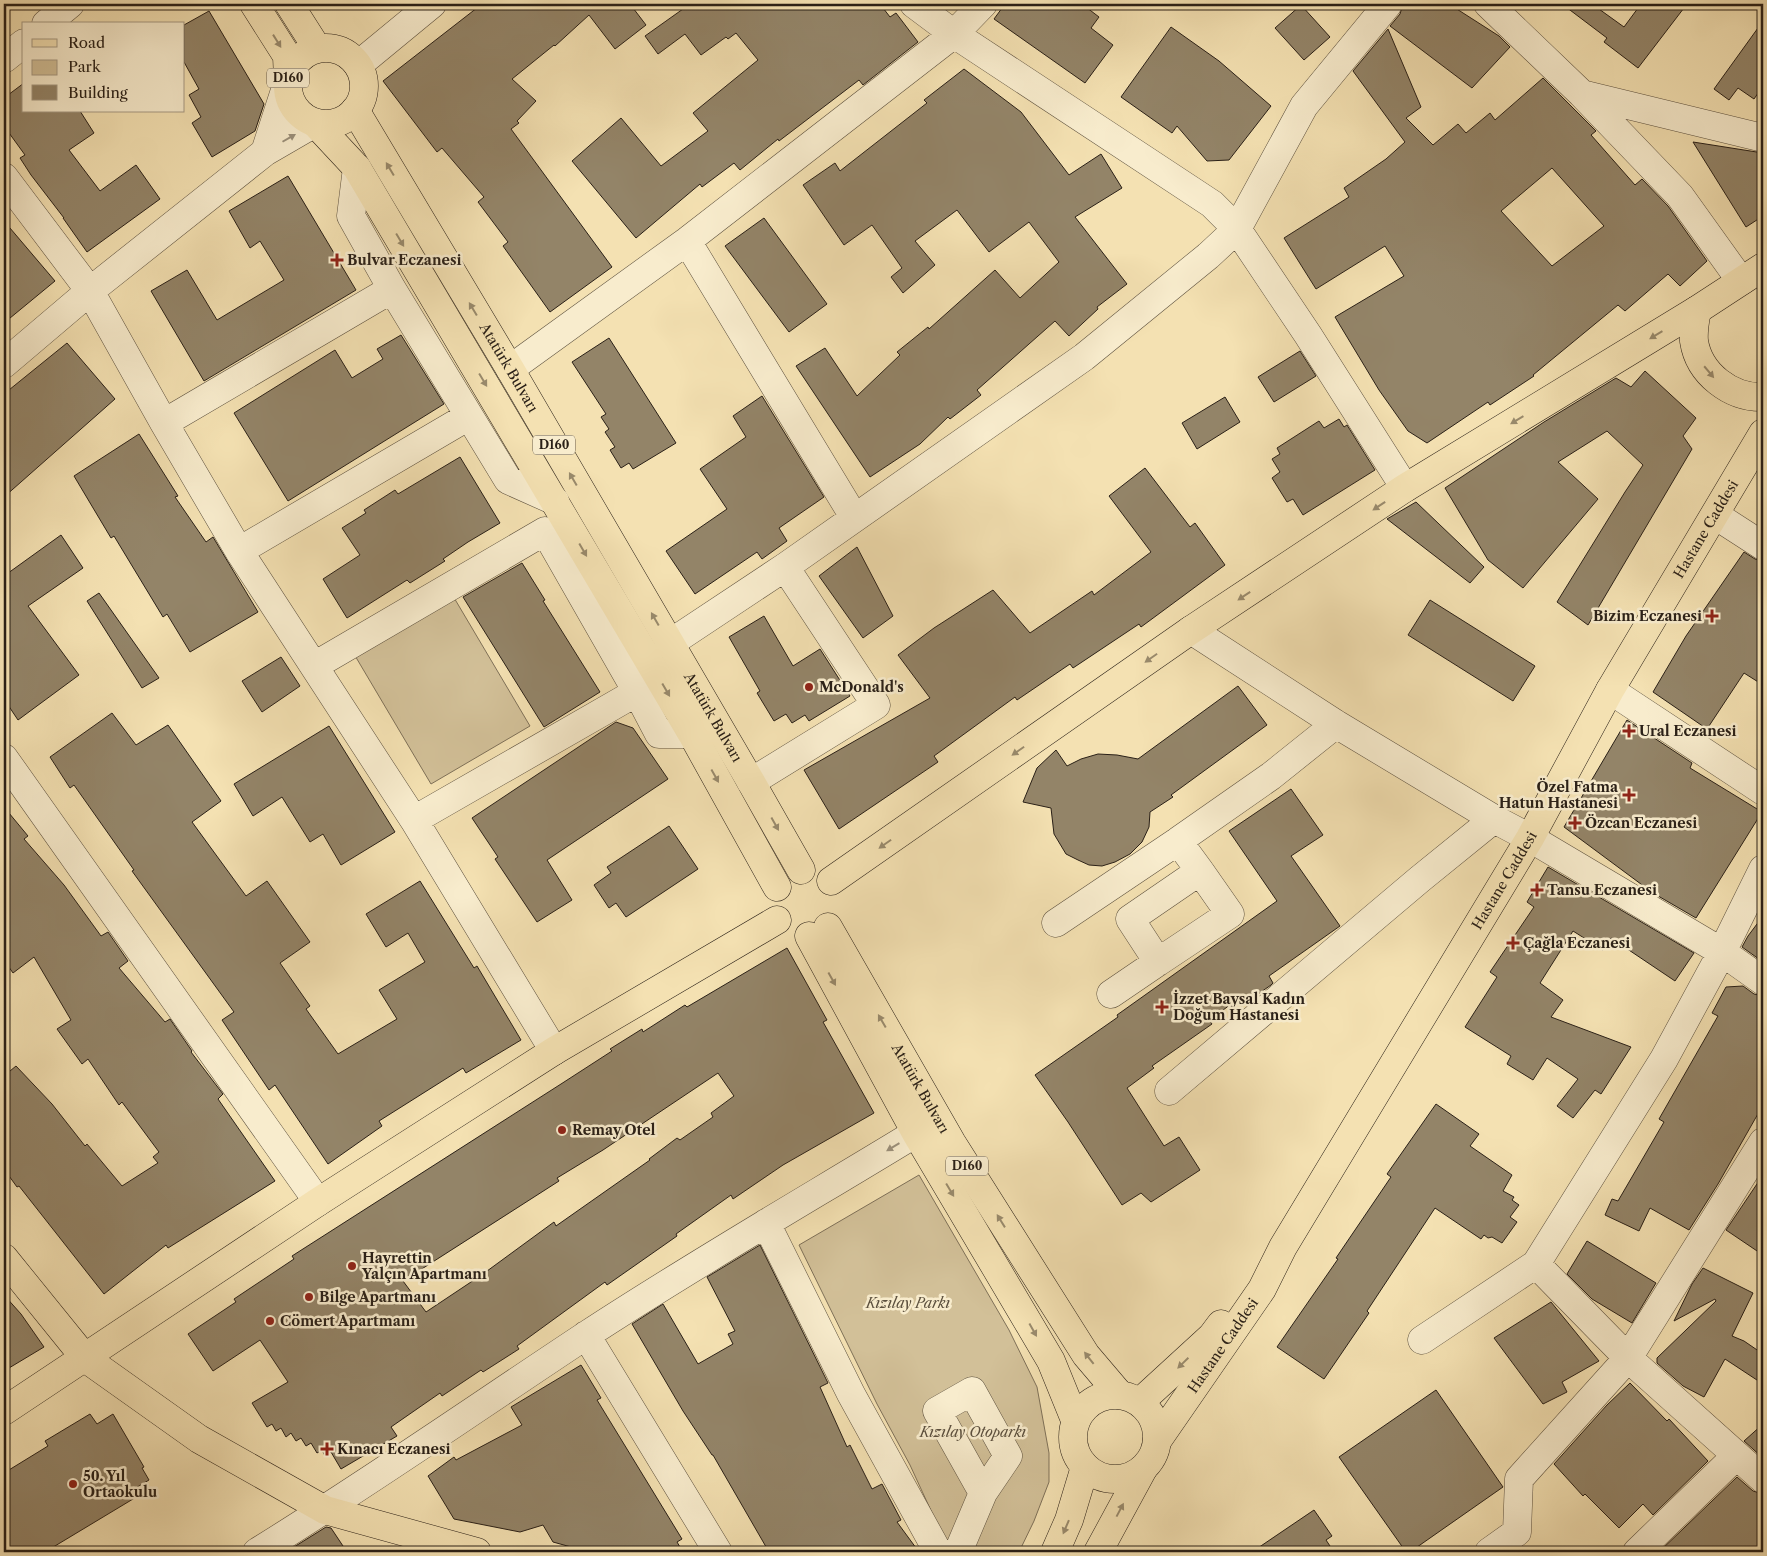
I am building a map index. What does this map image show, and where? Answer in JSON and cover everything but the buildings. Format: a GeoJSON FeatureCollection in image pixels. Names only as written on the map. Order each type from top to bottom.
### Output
{"type":"FeatureCollection","features":[{"type":"Feature","properties":{"kind":"main road","name":"D160"},"geometry":{"type":"LineString","coordinates":[[254,4],[286,56],[289,98],[295,109],[304,118],[315,123]]}},
{"type":"Feature","properties":{"kind":"main road"},"geometry":{"type":"LineString","coordinates":[[289,4],[317,48],[342,51],[353,58],[364,81],[363,94],[359,106],[351,115],[340,122],[328,124],[315,123]]}},
{"type":"Feature","properties":{"kind":"main road","name":"D160"},"geometry":{"type":"LineString","coordinates":[[288,81],[295,62],[317,48]]}},
{"type":"Feature","properties":{"kind":"main road","name":"Atatürk Bulvarı"},"geometry":{"type":"LineString","coordinates":[[355,110],[510,369],[801,870]]}},
{"type":"Feature","properties":{"kind":"main road","name":"Atatürk Bulvarı"},"geometry":{"type":"LineString","coordinates":[[315,123],[357,168],[692,734],[777,887]]}},
{"type":"Feature","properties":{"kind":"main road"},"geometry":{"type":"LineString","coordinates":[[831,881],[1191,630],[1405,488],[1697,310],[1752,274]]}},
{"type":"Feature","properties":{"kind":"main road"},"geometry":{"type":"LineString","coordinates":[[1697,310],[1693,326],[1694,342],[1698,356],[1708,372],[1722,385],[1734,392],[1753,397],[1763,397]]}},
{"type":"Feature","properties":{"kind":"main road","name":"Hastane Caddesi"},"geometry":{"type":"LineString","coordinates":[[1157,1441],[1262,1289],[1284,1247],[1530,838],[1610,690],[1763,433]]}},
{"type":"Feature","properties":{"kind":"main road"},"geometry":{"type":"LineString","coordinates":[[801,870],[808,870],[819,872],[831,881],[839,898],[838,909],[835,919],[819,932],[798,935],[788,931],[777,920],[772,905],[773,894],[786,876],[801,870]]}},
{"type":"Feature","properties":{"kind":"main road"},"geometry":{"type":"LineString","coordinates":[[4,1411],[318,1202],[554,1051],[777,920]]}},
{"type":"Feature","properties":{"kind":"main road","name":"Atatürk Bulvarı"},"geometry":{"type":"LineString","coordinates":[[819,932],[916,1133],[1042,1344],[1075,1420]]}},
{"type":"Feature","properties":{"kind":"main road","name":"Atatürk Bulvarı"},"geometry":{"type":"LineString","coordinates":[[819,932],[1086,1355],[1130,1398]]}},
{"type":"Feature","properties":{"kind":"main road","name":"Hastane Caddesi"},"geometry":{"type":"LineString","coordinates":[[1130,1398],[1212,1336],[1284,1247]]}},
{"type":"Feature","properties":{"kind":"main road"},"geometry":{"type":"LineString","coordinates":[[4,1258],[85,1358],[199,1439],[325,1510],[477,1552]]}},
{"type":"Feature","properties":{"kind":"main road"},"geometry":{"type":"LineString","coordinates":[[1075,1420],[1092,1401],[1103,1396],[1130,1398]]}},
{"type":"Feature","properties":{"kind":"main road","name":"D160"},"geometry":{"type":"LineString","coordinates":[[1130,1398],[1149,1411],[1155,1422],[1157,1441]]}},
{"type":"Feature","properties":{"kind":"main road","name":"D160"},"geometry":{"type":"LineString","coordinates":[[1075,1420],[1072,1432],[1073,1445],[1077,1457],[1085,1467]]}},
{"type":"Feature","properties":{"kind":"main road"},"geometry":{"type":"LineString","coordinates":[[1056,1552],[1069,1520],[1085,1467],[1093,1474],[1114,1480],[1135,1475],[1152,1459],[1157,1441]]}},
{"type":"Feature","properties":{"kind":"main road"},"geometry":{"type":"LineString","coordinates":[[1098,1552],[1143,1469]]}},
{"type":"Feature","properties":{"kind":"street"},"geometry":{"type":"LineString","coordinates":[[48,22],[70,4]]}},
{"type":"Feature","properties":{"kind":"street"},"geometry":{"type":"LineString","coordinates":[[358,65],[432,4]]}},
{"type":"Feature","properties":{"kind":"street"},"geometry":{"type":"LineString","coordinates":[[914,4],[954,34],[1212,204],[1237,229],[1308,335],[1405,488]]}},
{"type":"Feature","properties":{"kind":"street"},"geometry":{"type":"LineString","coordinates":[[510,369],[687,241],[954,34],[983,4]]}},
{"type":"Feature","properties":{"kind":"street"},"geometry":{"type":"LineString","coordinates":[[669,644],[785,567],[1084,357],[1208,256],[1237,229],[1304,106],[1388,4]]}},
{"type":"Feature","properties":{"kind":"street"},"geometry":{"type":"LineString","coordinates":[[1488,4],[1582,94],[1752,274]]}},
{"type":"Feature","properties":{"kind":"street"},"geometry":{"type":"LineString","coordinates":[[4,59],[22,45]]}},
{"type":"Feature","properties":{"kind":"street"},"geometry":{"type":"LineString","coordinates":[[266,152],[288,81]]}},
{"type":"Feature","properties":{"kind":"street"},"geometry":{"type":"LineString","coordinates":[[1582,94],[1763,138]]}},
{"type":"Feature","properties":{"kind":"street"},"geometry":{"type":"LineString","coordinates":[[4,364],[90,291],[266,152],[315,123]]}},
{"type":"Feature","properties":{"kind":"street"},"geometry":{"type":"LineString","coordinates":[[357,168],[351,216],[392,289],[508,480],[555,501]]}},
{"type":"Feature","properties":{"kind":"street"},"geometry":{"type":"LineString","coordinates":[[4,177],[90,291],[164,424],[239,551],[414,820],[554,1051]]}},
{"type":"Feature","properties":{"kind":"street"},"geometry":{"type":"LineString","coordinates":[[687,241],[854,517]]}},
{"type":"Feature","properties":{"kind":"street"},"geometry":{"type":"LineString","coordinates":[[164,424],[392,289]]}},
{"type":"Feature","properties":{"kind":"street"},"geometry":{"type":"LineString","coordinates":[[239,551],[468,416]]}},
{"type":"Feature","properties":{"kind":"street"},"geometry":{"type":"LineString","coordinates":[[1715,515],[1763,546]]}},
{"type":"Feature","properties":{"kind":"street"},"geometry":{"type":"LineString","coordinates":[[314,666],[545,531],[638,692],[659,734],[692,734]]}},
{"type":"Feature","properties":{"kind":"street"},"geometry":{"type":"LineString","coordinates":[[751,782],[876,705],[785,567]]}},
{"type":"Feature","properties":{"kind":"street"},"geometry":{"type":"LineString","coordinates":[[1191,630],[1336,724],[1722,952],[1763,981]]}},
{"type":"Feature","properties":{"kind":"street"},"geometry":{"type":"LineString","coordinates":[[1610,690],[1763,791]]}},
{"type":"Feature","properties":{"kind":"street"},"geometry":{"type":"LineString","coordinates":[[414,820],[638,692]]}},
{"type":"Feature","properties":{"kind":"street"},"geometry":{"type":"LineString","coordinates":[[1056,923],[1271,776],[1336,724]]}},
{"type":"Feature","properties":{"kind":"street"},"geometry":{"type":"LineString","coordinates":[[4,758],[318,1202]]}},
{"type":"Feature","properties":{"kind":"street"},"geometry":{"type":"LineString","coordinates":[[1169,1091],[1494,819]]}},
{"type":"Feature","properties":{"kind":"street"},"geometry":{"type":"LineString","coordinates":[[1111,994],[1230,914],[1178,841]]}},
{"type":"Feature","properties":{"kind":"street"},"geometry":{"type":"LineString","coordinates":[[1422,1340],[1536,1264],[1664,1059],[1722,952],[1763,869]]}},
{"type":"Feature","properties":{"kind":"street"},"geometry":{"type":"LineString","coordinates":[[1158,962],[1130,919],[1200,871]]}},
{"type":"Feature","properties":{"kind":"street"},"geometry":{"type":"LineString","coordinates":[[257,1552],[325,1510],[586,1335],[766,1223],[916,1133]]}},
{"type":"Feature","properties":{"kind":"street"},"geometry":{"type":"LineString","coordinates":[[1489,1552],[1517,1532],[1519,1479],[1628,1358],[1763,1142]]}},
{"type":"Feature","properties":{"kind":"street"},"geometry":{"type":"LineString","coordinates":[[766,1223],[851,1394],[938,1552]]}},
{"type":"Feature","properties":{"kind":"street"},"geometry":{"type":"LineString","coordinates":[[1536,1264],[1628,1358],[1763,1479]]}},
{"type":"Feature","properties":{"kind":"street"},"geometry":{"type":"LineString","coordinates":[[586,1335],[718,1552]]}},
{"type":"Feature","properties":{"kind":"street"},"geometry":{"type":"LineString","coordinates":[[1637,1552],[1736,1456]]}},
{"type":"Feature","properties":{"kind":"street"},"geometry":{"type":"LineString","coordinates":[[958,1552],[983,1493]]}},
{"type":"Feature","properties":{"kind":"green space"},"geometry":{"type":"Polygon","coordinates":[[[453,596],[530,726],[431,784],[354,654],[453,596]]]}},
{"type":"Feature","properties":{"kind":"green space"},"geometry":{"type":"Polygon","coordinates":[[[919,1175],[1009,1330],[1037,1387],[1049,1453],[1049,1482],[1034,1521],[1019,1552],[950,1552],[910,1465],[877,1404],[799,1245],[919,1175]]]}},
{"type":"Feature","properties":{"kind":"place","name":"Bulvar Eczanesi"},"geometry":{"type":"Point","coordinates":[337,260]}},
{"type":"Feature","properties":{"kind":"place","name":"Bizim Eczanesi"},"geometry":{"type":"Point","coordinates":[1712,616]}},
{"type":"Feature","properties":{"kind":"place","name":"McDonald's"},"geometry":{"type":"Point","coordinates":[809,687]}},
{"type":"Feature","properties":{"kind":"place","name":"Ural Eczanesi"},"geometry":{"type":"Point","coordinates":[1629,731]}},
{"type":"Feature","properties":{"kind":"place","name":"Özel Fatma Hatun Hastanesi"},"geometry":{"type":"Point","coordinates":[1629,795]}},
{"type":"Feature","properties":{"kind":"place","name":"Özcan Eczanesi"},"geometry":{"type":"Point","coordinates":[1575,823]}},
{"type":"Feature","properties":{"kind":"place","name":"Tansu Eczanesi"},"geometry":{"type":"Point","coordinates":[1537,890]}},
{"type":"Feature","properties":{"kind":"place","name":"Çağla Eczanesi"},"geometry":{"type":"Point","coordinates":[1513,943]}},
{"type":"Feature","properties":{"kind":"place","name":"İzzet Baysal Kadın Doğum Hastanesi"},"geometry":{"type":"Point","coordinates":[1162,1007]}},
{"type":"Feature","properties":{"kind":"place","name":"Remay Otel"},"geometry":{"type":"Point","coordinates":[562,1130]}},
{"type":"Feature","properties":{"kind":"place","name":"Hayrettin Yalçın Apartmanı"},"geometry":{"type":"Point","coordinates":[352,1266]}},
{"type":"Feature","properties":{"kind":"place","name":"Bilge Apartmanı"},"geometry":{"type":"Point","coordinates":[309,1297]}},
{"type":"Feature","properties":{"kind":"place","name":"Cömert Apartmanı"},"geometry":{"type":"Point","coordinates":[270,1321]}},
{"type":"Feature","properties":{"kind":"place","name":"Kınacı Eczanesi"},"geometry":{"type":"Point","coordinates":[327,1449]}},
{"type":"Feature","properties":{"kind":"place","name":"50. Yıl Ortaokulu"},"geometry":{"type":"Point","coordinates":[73,1484]}},
{"type":"Feature","properties":{"kind":"park label","name":"Kızılay Parkı"},"geometry":{"type":"Point","coordinates":[908,1303]}},
{"type":"Feature","properties":{"kind":"park label","name":"Kızılay Otoparkı"},"geometry":{"type":"Point","coordinates":[973,1432]}}]}
